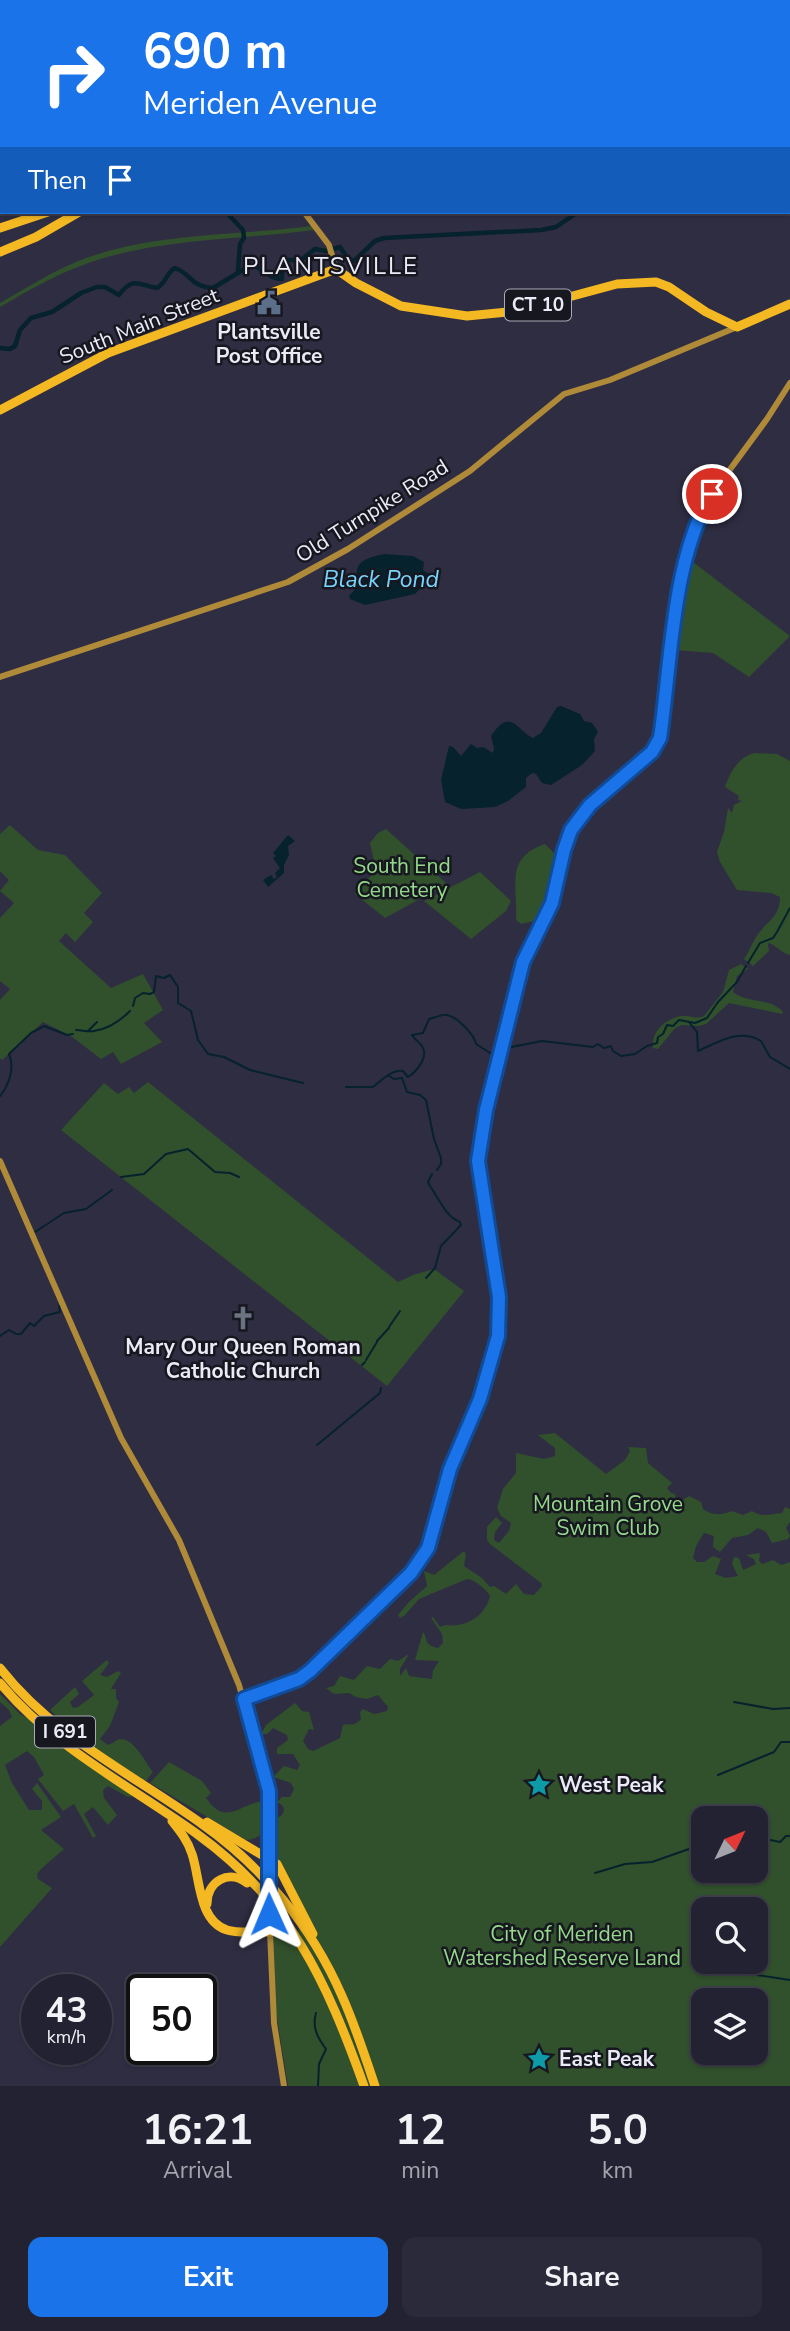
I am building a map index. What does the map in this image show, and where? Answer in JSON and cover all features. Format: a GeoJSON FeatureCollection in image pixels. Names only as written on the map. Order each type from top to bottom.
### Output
{"type":"FeatureCollection","features":[{"type":"Feature","properties":{"kind":"highway"},"geometry":{"type":"LineString","coordinates":[[0,225],[31,214]]}},
{"type":"Feature","properties":{"kind":"highway"},"geometry":{"type":"LineString","coordinates":[[0,225],[16,223],[42,214]]}},
{"type":"Feature","properties":{"kind":"highway"},"geometry":{"type":"LineString","coordinates":[[0,253],[78,214]]}},
{"type":"Feature","properties":{"kind":"highway","name":"CT 10"},"geometry":{"type":"LineString","coordinates":[[336,269],[353,282],[401,306],[467,316],[517,311],[617,284],[656,282],[737,327]]}},
{"type":"Feature","properties":{"kind":"highway","name":"South Main Street"},"geometry":{"type":"LineString","coordinates":[[0,410],[107,353],[336,269]]}},
{"type":"Feature","properties":{"kind":"highway"},"geometry":{"type":"LineString","coordinates":[[737,327],[790,304]]}},
{"type":"Feature","properties":{"kind":"highway","name":"I 691"},"geometry":{"type":"LineString","coordinates":[[0,1668],[24,1696],[54,1724],[137,1787],[146,1800],[227,1858],[254,1884],[307,1952],[326,1988],[363,2086]]}},
{"type":"Feature","properties":{"kind":"highway","name":"I 691"},"geometry":{"type":"LineString","coordinates":[[0,1683],[50,1732],[137,1787],[150,1789],[211,1831],[258,1871],[297,1918],[330,1970],[350,2015],[375,2086]]}},
{"type":"Feature","properties":{"kind":"highway"},"geometry":{"type":"LineString","coordinates":[[160,1796],[277,1864],[330,1970]]}},
{"type":"Feature","properties":{"kind":"highway"},"geometry":{"type":"LineString","coordinates":[[146,1800],[173,1823],[187,1841],[205,1908],[211,1919],[226,1929],[270,1932]]}},
{"type":"Feature","properties":{"kind":"highway"},"geometry":{"type":"LineString","coordinates":[[256,1850],[264,1848],[269,1842]]}},
{"type":"Feature","properties":{"kind":"highway"},"geometry":{"type":"LineString","coordinates":[[249,1931],[224,1926],[211,1915],[207,1898],[218,1881],[229,1877],[240,1878],[282,1917]]}},
{"type":"Feature","properties":{"kind":"main road"},"geometry":{"type":"LineString","coordinates":[[305,214],[330,249],[336,269]]}},
{"type":"Feature","properties":{"kind":"main road","name":"Old Turnpike Road"},"geometry":{"type":"LineString","coordinates":[[0,677],[288,582],[348,549],[470,471],[564,394],[610,380],[737,327]]}},
{"type":"Feature","properties":{"kind":"main road"},"geometry":{"type":"LineString","coordinates":[[244,1699],[299,1679],[411,1573],[428,1548],[450,1469],[480,1399],[498,1336],[499,1297],[478,1161],[486,1110],[523,962],[552,903],[564,850],[578,819],[590,805],[657,746],[675,616],[692,535],[711,496],[790,383]]}},
{"type":"Feature","properties":{"kind":"main road"},"geometry":{"type":"LineString","coordinates":[[0,1161],[121,1438],[182,1547],[244,1699],[268,1785],[269,1908],[275,2034],[285,2086]]}},
{"type":"Feature","properties":{"kind":"green space"},"geometry":{"type":"Polygon","coordinates":[[[311,226],[314,230],[173,244],[118,254],[67,271],[0,307],[0,303],[75,262],[114,250],[169,239],[311,226]]]}},
{"type":"Feature","properties":{"kind":"green space"},"geometry":{"type":"Polygon","coordinates":[[[689,559],[790,636],[749,677],[713,653],[675,650],[689,559]]]}},
{"type":"Feature","properties":{"kind":"green space"},"geometry":{"type":"Polygon","coordinates":[[[755,753],[777,754],[790,761],[790,955],[768,943],[769,951],[753,966],[744,959],[758,934],[776,913],[780,897],[771,893],[737,890],[717,852],[728,808],[732,813],[734,805],[742,801],[725,787],[727,781],[732,770],[744,757],[755,753]]]}},
{"type":"Feature","properties":{"kind":"green space"},"geometry":{"type":"Polygon","coordinates":[[[10,825],[38,850],[65,855],[102,893],[84,913],[93,922],[75,942],[66,933],[59,941],[111,988],[143,974],[163,1010],[144,1023],[162,1042],[121,1064],[113,1052],[101,1059],[71,1036],[43,1022],[2,1060],[0,1058],[0,1000],[10,989],[0,981],[0,918],[14,903],[0,891],[9,880],[0,871],[0,834],[10,825]]]}},
{"type":"Feature","properties":{"kind":"green space","name":"South End Cemetery"},"geometry":{"type":"Polygon","coordinates":[[[386,829],[447,884],[385,918],[355,894],[376,870],[370,843],[378,833],[386,829]]]}},
{"type":"Feature","properties":{"kind":"green space"},"geometry":{"type":"Polygon","coordinates":[[[545,844],[555,854],[552,888],[539,920],[521,924],[516,920],[515,885],[518,865],[532,850],[545,844]]]}},
{"type":"Feature","properties":{"kind":"green space"},"geometry":{"type":"Polygon","coordinates":[[[480,872],[511,901],[506,911],[471,939],[424,901],[480,872]]]}},
{"type":"Feature","properties":{"kind":"green space"},"geometry":{"type":"Polygon","coordinates":[[[741,964],[748,969],[737,976],[733,992],[745,998],[772,1004],[783,1012],[782,1014],[729,1003],[706,1024],[675,1028],[658,1049],[653,1048],[654,1037],[660,1027],[670,1020],[681,1016],[704,1016],[723,992],[729,970],[741,964]]]}},
{"type":"Feature","properties":{"kind":"green space"},"geometry":{"type":"Polygon","coordinates":[[[148,1082],[398,1282],[434,1269],[464,1291],[387,1386],[61,1130],[104,1083],[118,1094],[129,1087],[134,1093],[148,1082]]]}},
{"type":"Feature","properties":{"kind":"green space","name":"City of Meriden Watershed Reserve Land"},"geometry":{"type":"Polygon","coordinates":[[[555,1433],[606,1474],[625,1460],[630,1451],[628,1447],[646,1448],[648,1463],[672,1483],[667,1488],[675,1494],[676,1501],[689,1496],[701,1502],[703,1509],[713,1514],[732,1511],[743,1515],[752,1511],[766,1515],[782,1513],[785,1507],[790,1509],[790,1522],[786,1528],[790,1536],[788,1539],[772,1543],[766,1532],[758,1528],[748,1535],[732,1538],[720,1552],[713,1547],[714,1536],[704,1533],[693,1558],[697,1562],[704,1562],[713,1556],[721,1559],[715,1574],[726,1578],[738,1576],[732,1564],[734,1557],[739,1558],[743,1570],[756,1564],[754,1559],[746,1555],[760,1553],[759,1561],[762,1564],[773,1560],[781,1565],[790,1562],[790,2086],[288,2086],[276,2012],[273,1918],[276,1918],[291,1938],[309,1919],[273,1849],[271,1823],[282,1815],[284,1810],[277,1802],[282,1797],[290,1797],[294,1789],[291,1783],[273,1777],[284,1766],[297,1770],[300,1765],[293,1754],[277,1754],[277,1748],[288,1740],[287,1735],[273,1728],[267,1734],[261,1734],[266,1725],[295,1703],[302,1711],[309,1712],[314,1730],[309,1729],[303,1741],[308,1749],[313,1751],[340,1738],[343,1725],[359,1721],[363,1709],[374,1714],[387,1711],[388,1707],[378,1695],[367,1699],[349,1693],[334,1694],[326,1688],[334,1686],[340,1676],[354,1680],[367,1666],[380,1669],[390,1659],[398,1661],[409,1654],[400,1669],[400,1676],[406,1668],[409,1676],[432,1679],[433,1670],[439,1661],[415,1660],[423,1632],[430,1645],[438,1648],[443,1643],[442,1634],[431,1618],[433,1617],[440,1627],[467,1623],[484,1610],[490,1596],[480,1585],[467,1579],[419,1599],[400,1618],[398,1615],[427,1586],[424,1571],[434,1575],[464,1551],[464,1566],[490,1587],[494,1586],[506,1594],[516,1584],[524,1594],[534,1595],[542,1586],[541,1583],[490,1544],[487,1540],[487,1527],[496,1517],[502,1523],[495,1532],[494,1540],[499,1543],[509,1531],[511,1523],[501,1516],[497,1508],[503,1489],[516,1473],[516,1453],[544,1459],[555,1456],[555,1448],[538,1435],[555,1433]]]}},
{"type":"Feature","properties":{"kind":"green space"},"geometry":{"type":"Polygon","coordinates":[[[107,1660],[109,1663],[100,1675],[107,1677],[118,1671],[121,1673],[111,1689],[116,1689],[119,1702],[110,1726],[100,1739],[108,1745],[123,1739],[133,1745],[153,1772],[146,1781],[82,1741],[50,1710],[75,1687],[79,1694],[70,1702],[73,1708],[94,1695],[82,1681],[107,1660]]]}},
{"type":"Feature","properties":{"kind":"green space"},"geometry":{"type":"Polygon","coordinates":[[[0,1694],[54,1742],[133,1796],[128,1797],[108,1786],[103,1790],[104,1798],[117,1815],[108,1825],[93,1807],[84,1814],[96,1836],[93,1838],[74,1804],[63,1811],[38,1779],[44,1775],[34,1757],[27,1751],[5,1765],[12,1783],[29,1810],[42,1810],[42,1801],[32,1789],[37,1783],[61,1817],[41,1830],[64,1849],[37,1874],[38,1879],[52,1888],[0,1947],[0,1726],[12,1717],[0,1702],[0,1694]]]}},
{"type":"Feature","properties":{"kind":"green space"},"geometry":{"type":"Polygon","coordinates":[[[169,1762],[202,1781],[211,1793],[206,1798],[220,1811],[232,1812],[253,1803],[265,1803],[266,1823],[260,1836],[246,1840],[150,1783],[169,1762]]]}},
{"type":"Feature","properties":{"kind":"water","name":"Black Pond"},"geometry":{"type":"Polygon","coordinates":[[[384,554],[413,556],[424,562],[423,570],[432,576],[427,582],[421,580],[420,589],[415,594],[365,605],[350,599],[349,596],[358,586],[357,572],[360,563],[384,554]]]}},
{"type":"Feature","properties":{"kind":"water"},"geometry":{"type":"Polygon","coordinates":[[[561,706],[580,714],[584,721],[592,723],[598,732],[594,739],[595,751],[582,765],[551,785],[542,783],[536,774],[532,773],[526,778],[526,787],[495,807],[461,809],[445,802],[441,780],[449,746],[461,756],[471,744],[493,753],[491,736],[498,727],[504,723],[513,723],[533,738],[541,733],[557,707],[561,706]]]}},
{"type":"Feature","properties":{"kind":"water"},"geometry":{"type":"Polygon","coordinates":[[[288,835],[295,841],[288,846],[289,855],[284,865],[284,873],[268,887],[263,880],[271,875],[274,879],[277,877],[275,873],[280,868],[273,858],[276,856],[273,853],[288,835]]]}},
{"type":"Feature","properties":{"kind":"waterway"},"geometry":{"type":"LineString","coordinates":[[228,214],[243,230],[238,271]]}},
{"type":"Feature","properties":{"kind":"waterway"},"geometry":{"type":"LineString","coordinates":[[0,348],[10,349],[15,346],[20,330],[31,318],[52,312],[81,293],[105,287],[119,295],[128,285],[136,283],[157,288],[175,268],[199,285],[213,288],[251,265],[282,279],[282,263],[301,260],[315,249],[326,251],[340,247],[348,259],[354,261],[375,241],[384,238],[541,230],[556,227],[575,214]]}},
{"type":"Feature","properties":{"kind":"waterway"},"geometry":{"type":"LineString","coordinates":[[748,963],[760,943],[773,938],[790,908]]}},
{"type":"Feature","properties":{"kind":"waterway"},"geometry":{"type":"LineString","coordinates":[[506,1048],[542,1041],[593,1047],[598,1044],[604,1048],[611,1046],[613,1051],[621,1056],[635,1054],[657,1043],[667,1025],[673,1026],[679,1020],[695,1023],[707,1018],[737,982],[746,966]]}},
{"type":"Feature","properties":{"kind":"waterway"},"geometry":{"type":"LineString","coordinates":[[133,1006],[135,998],[143,993],[154,992],[156,976],[164,978],[170,975],[178,987],[178,1003],[191,1011],[198,1040],[208,1054],[224,1057],[250,1070],[303,1083]]}},
{"type":"Feature","properties":{"kind":"waterway"},"geometry":{"type":"LineString","coordinates":[[76,1030],[92,1031],[104,1028],[130,1011]]}},
{"type":"Feature","properties":{"kind":"waterway"},"geometry":{"type":"LineString","coordinates":[[346,1087],[373,1087],[399,1071],[403,1071],[408,1077],[411,1075],[424,1056],[422,1046],[412,1035],[423,1033],[429,1019],[440,1016],[447,1015],[456,1019],[476,1044],[490,1053],[496,1053]]}},
{"type":"Feature","properties":{"kind":"waterway"},"geometry":{"type":"LineString","coordinates":[[88,1031],[97,1022]]}},
{"type":"Feature","properties":{"kind":"waterway"},"geometry":{"type":"LineString","coordinates":[[689,1022],[697,1032],[698,1051],[721,1040],[737,1036],[753,1037],[761,1041],[770,1057],[790,1069]]}},
{"type":"Feature","properties":{"kind":"waterway"},"geometry":{"type":"LineString","coordinates":[[0,1096],[10,1076],[9,1054],[31,1033],[44,1026],[67,1035],[73,1034]]}},
{"type":"Feature","properties":{"kind":"waterway"},"geometry":{"type":"LineString","coordinates":[[389,1076],[394,1079],[402,1078],[407,1092],[420,1095],[426,1100],[441,1158],[437,1170]]}},
{"type":"Feature","properties":{"kind":"waterway"},"geometry":{"type":"LineString","coordinates":[[121,1177],[144,1174],[166,1154],[188,1149],[215,1172],[239,1177]]}},
{"type":"Feature","properties":{"kind":"waterway"},"geometry":{"type":"LineString","coordinates":[[426,1278],[435,1268],[441,1246],[461,1225],[447,1212],[430,1186],[428,1182],[432,1174]]}},
{"type":"Feature","properties":{"kind":"waterway"},"geometry":{"type":"LineString","coordinates":[[35,1232],[64,1213],[86,1209],[112,1190]]}},
{"type":"Feature","properties":{"kind":"waterway"},"geometry":{"type":"LineString","coordinates":[[0,1336],[9,1330],[21,1334],[30,1323],[34,1326],[44,1316],[60,1312],[59,1306]]}},
{"type":"Feature","properties":{"kind":"waterway"},"geometry":{"type":"LineString","coordinates":[[389,1327],[400,1311]]}},
{"type":"Feature","properties":{"kind":"waterway"},"geometry":{"type":"LineString","coordinates":[[377,1341],[389,1328]]}},
{"type":"Feature","properties":{"kind":"waterway"},"geometry":{"type":"LineString","coordinates":[[366,1360],[377,1342]]}},
{"type":"Feature","properties":{"kind":"waterway"},"geometry":{"type":"LineString","coordinates":[[362,1365],[365,1362]]}},
{"type":"Feature","properties":{"kind":"waterway"},"geometry":{"type":"LineString","coordinates":[[317,1445],[380,1393],[381,1388]]}},
{"type":"Feature","properties":{"kind":"waterway"},"geometry":{"type":"LineString","coordinates":[[734,1702],[773,1709],[790,1708]]}},
{"type":"Feature","properties":{"kind":"waterway"},"geometry":{"type":"LineString","coordinates":[[718,1775],[774,1752],[781,1742],[790,1742]]}},
{"type":"Feature","properties":{"kind":"waterway"},"geometry":{"type":"LineString","coordinates":[[768,1840],[780,1842],[790,1836]]}},
{"type":"Feature","properties":{"kind":"waterway"},"geometry":{"type":"LineString","coordinates":[[595,1873],[625,1864],[652,1862],[691,1849]]}},
{"type":"Feature","properties":{"kind":"waterway"},"geometry":{"type":"LineString","coordinates":[[757,1975],[790,1980]]}},
{"type":"Feature","properties":{"kind":"waterway"},"geometry":{"type":"LineString","coordinates":[[316,2013],[316,2032],[326,2049],[319,2064],[318,2086]]}},
{"type":"Feature","properties":{"kind":"place","name":"Plantsville Post Office"},"geometry":{"type":"Point","coordinates":[269,303]}},
{"type":"Feature","properties":{"kind":"place","name":"Mary Our Queen Roman Catholic Church"},"geometry":{"type":"Point","coordinates":[243,1318]}},
{"type":"Feature","properties":{"kind":"place","name":"West Peak"},"geometry":{"type":"Point","coordinates":[539,1785]}},
{"type":"Feature","properties":{"kind":"place","name":"East Peak"},"geometry":{"type":"Point","coordinates":[539,2059]}},
{"type":"Feature","properties":{"kind":"district","name":"PLANTSVILLE"},"geometry":{"type":"Point","coordinates":[331,266]}},
{"type":"Feature","properties":{"kind":"route"},"geometry":{"type":"LineString","coordinates":[[269,1914],[269,1791],[244,1699],[299,1679],[310,1671],[411,1573],[428,1548],[450,1469],[480,1399],[498,1336],[500,1304],[478,1161],[486,1110],[523,962],[552,903],[571,830],[590,805],[657,746],[675,616],[692,535],[712,494]]}},
{"type":"Feature","properties":{"kind":"park label","name":"Mountain Grove Swim Club"},"geometry":{"type":"Point","coordinates":[608,1516]}}]}
